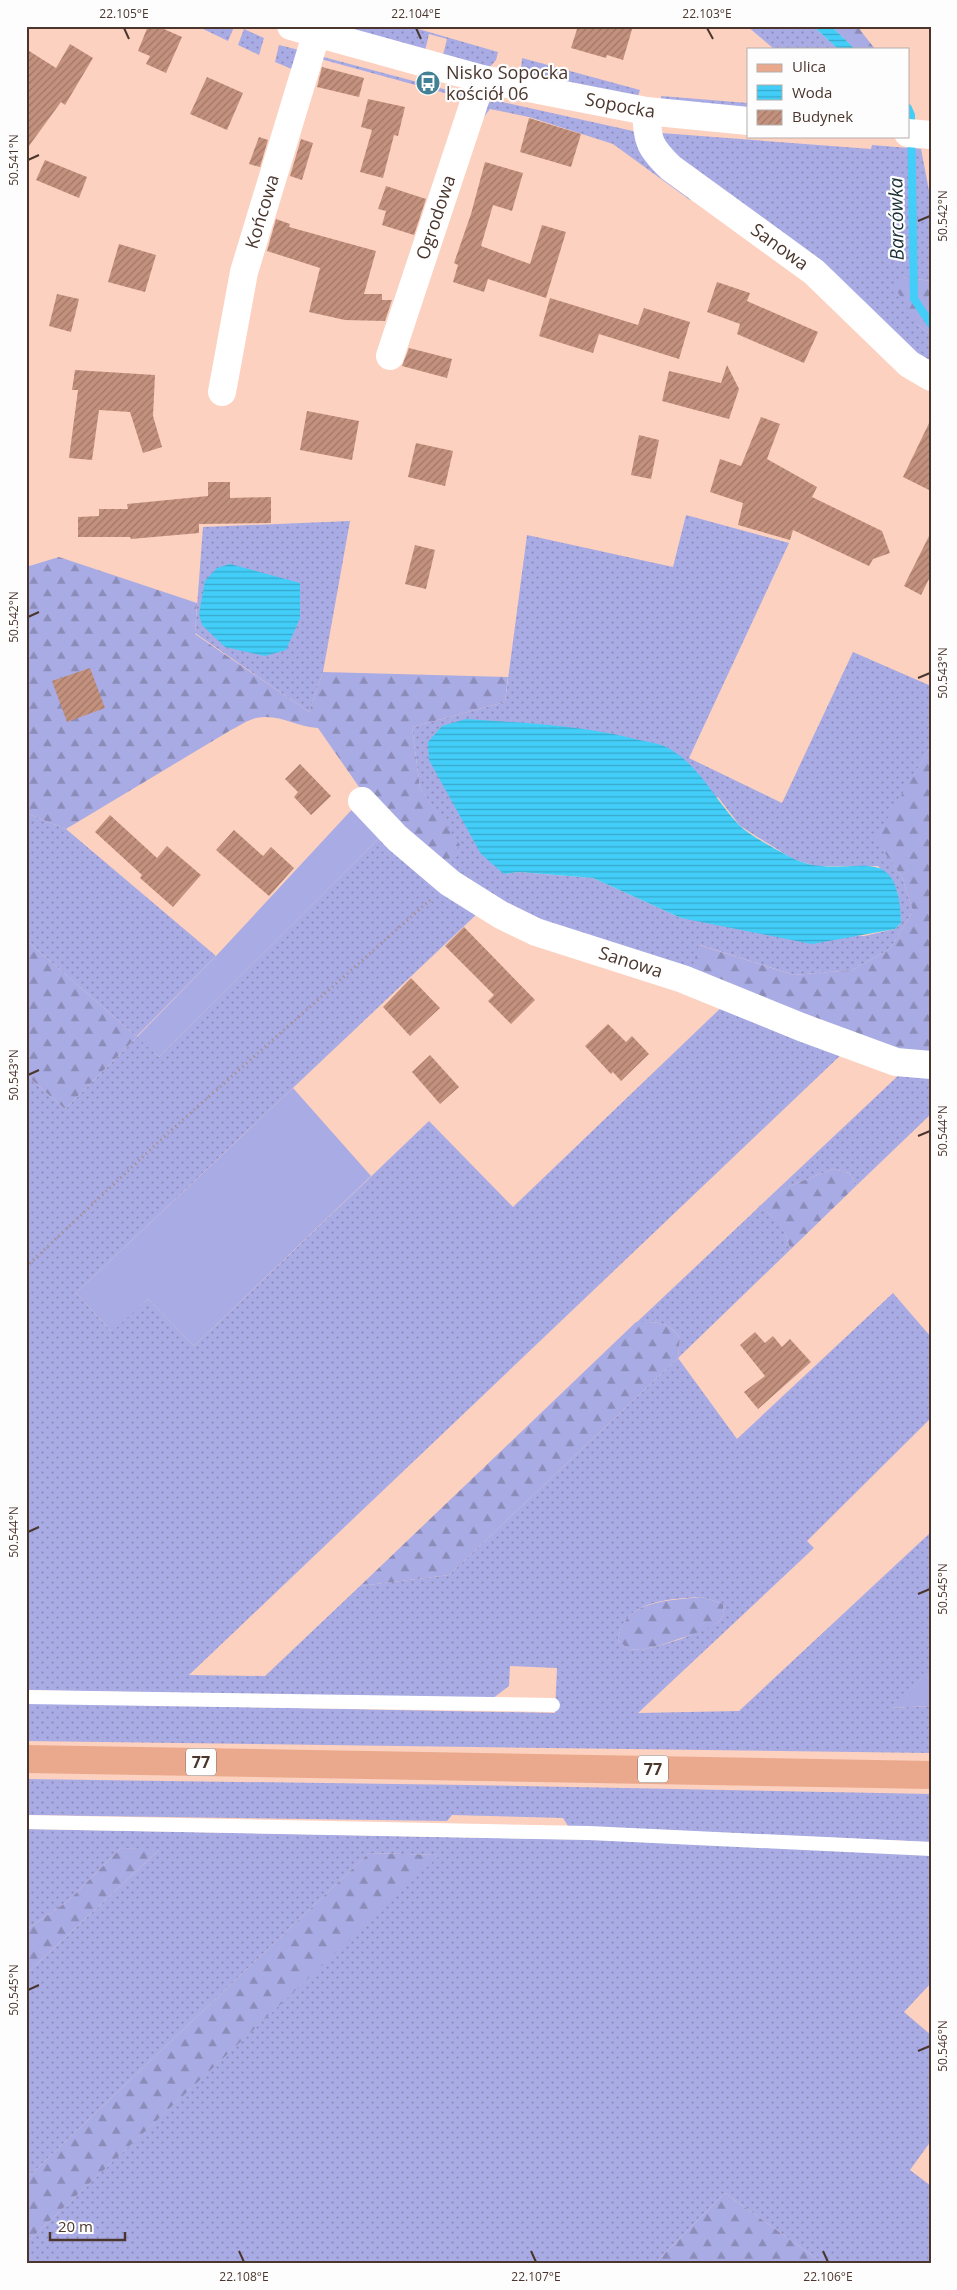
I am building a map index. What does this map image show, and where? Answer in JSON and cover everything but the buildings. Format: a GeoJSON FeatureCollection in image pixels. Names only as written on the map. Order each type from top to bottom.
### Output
{"type":"FeatureCollection","features":[{"type":"Feature","properties":{"kind":"main road","name":"77"},"geometry":{"type":"LineString","coordinates":[[26,1759],[931,1774]]}},
{"type":"Feature","properties":{"kind":"street","name":"Sopocka"},"geometry":{"type":"LineString","coordinates":[[304,30],[482,78],[646,110],[747,122]]}},
{"type":"Feature","properties":{"kind":"street","name":"Końcowa"},"geometry":{"type":"LineString","coordinates":[[222,392],[244,272],[304,30]]}},
{"type":"Feature","properties":{"kind":"street","name":"Ogrodowa"},"geometry":{"type":"LineString","coordinates":[[390,356],[482,78]]}},
{"type":"Feature","properties":{"kind":"street","name":"Sanowa"},"geometry":{"type":"LineString","coordinates":[[646,110],[648,138],[654,151],[671,168],[814,272],[909,364],[931,377]]}},
{"type":"Feature","properties":{"kind":"street"},"geometry":{"type":"LineString","coordinates":[[910,133],[931,135]]}},
{"type":"Feature","properties":{"kind":"street","name":"Sanowa"},"geometry":{"type":"LineString","coordinates":[[362,801],[397,838],[450,883],[501,915],[536,932],[683,979],[801,1027],[896,1062],[931,1065]]}},
{"type":"Feature","properties":{"kind":"lane"},"geometry":{"type":"LineString","coordinates":[[26,1697],[553,1705]]}},
{"type":"Feature","properties":{"kind":"lane"},"geometry":{"type":"LineString","coordinates":[[26,1822],[588,1833],[931,1849]]}},
{"type":"Feature","properties":{"kind":"path"},"geometry":{"type":"LineString","coordinates":[[26,1267],[166,1134],[450,883]]}},
{"type":"Feature","properties":{"kind":"green space"},"geometry":{"type":"Polygon","coordinates":[[[197,26],[233,26],[234,27],[228,41],[197,26]]]}},
{"type":"Feature","properties":{"kind":"green space"},"geometry":{"type":"Polygon","coordinates":[[[331,26],[408,26],[498,52],[496,60],[489,68],[443,55],[447,39],[429,34],[425,51],[331,26]]]}},
{"type":"Feature","properties":{"kind":"green space"},"geometry":{"type":"Polygon","coordinates":[[[747,26],[813,26],[837,48],[773,48],[747,26]]]}},
{"type":"Feature","properties":{"kind":"green space"},"geometry":{"type":"Polygon","coordinates":[[[831,26],[857,26],[874,48],[854,48],[831,26]]]}},
{"type":"Feature","properties":{"kind":"green space"},"geometry":{"type":"Polygon","coordinates":[[[244,29],[264,38],[259,55],[238,45],[244,29]]]}},
{"type":"Feature","properties":{"kind":"green space"},"geometry":{"type":"Polygon","coordinates":[[[279,45],[299,50],[299,72],[275,62],[279,45]]]}},
{"type":"Feature","properties":{"kind":"green space"},"geometry":{"type":"Polygon","coordinates":[[[316,55],[466,95],[463,98],[317,58],[316,55]]]}},
{"type":"Feature","properties":{"kind":"green space"},"geometry":{"type":"Polygon","coordinates":[[[522,58],[640,90],[637,99],[524,77],[521,71],[522,58]]]}},
{"type":"Feature","properties":{"kind":"green space"},"geometry":{"type":"Polygon","coordinates":[[[661,96],[747,103],[747,109],[661,102],[661,96]]]}},
{"type":"Feature","properties":{"kind":"green space"},"geometry":{"type":"Polygon","coordinates":[[[493,100],[633,131],[640,143],[692,196],[690,200],[613,144],[529,117],[490,109],[477,126],[487,104],[493,100]]]}},
{"type":"Feature","properties":{"kind":"green space"},"geometry":{"type":"Polygon","coordinates":[[[661,133],[871,149],[872,145],[921,149],[931,201],[931,281],[903,277],[918,325],[931,335],[931,371],[671,156],[661,133]]]}},
{"type":"Feature","properties":{"kind":"green space"},"geometry":{"type":"Polygon","coordinates":[[[903,277],[931,281],[931,335],[918,325],[894,286],[903,277]]]}},
{"type":"Feature","properties":{"kind":"green space"},"geometry":{"type":"Polygon","coordinates":[[[686,515],[789,543],[689,758],[782,803],[853,652],[931,686],[931,746],[876,839],[902,877],[913,911],[890,949],[852,970],[794,975],[700,945],[690,976],[544,929],[441,869],[459,845],[420,788],[412,727],[505,702],[527,535],[673,567],[686,515]],[[718,797],[504,874],[519,872],[593,878],[681,918],[864,936],[895,929],[901,923],[897,890],[878,866],[815,866],[793,859],[740,826],[718,797]]]}},
{"type":"Feature","properties":{"kind":"green space"},"geometry":{"type":"Polygon","coordinates":[[[350,521],[323,672],[309,712],[195,633],[203,527],[350,521]]]}},
{"type":"Feature","properties":{"kind":"green space"},"geometry":{"type":"Polygon","coordinates":[[[59,557],[197,603],[195,634],[309,712],[323,672],[508,677],[505,702],[412,727],[420,788],[460,845],[441,869],[366,797],[318,728],[272,717],[256,718],[231,730],[66,829],[26,813],[26,567],[59,557]]]}},
{"type":"Feature","properties":{"kind":"green space"},"geometry":{"type":"Polygon","coordinates":[[[931,746],[931,1058],[905,1057],[690,976],[699,945],[794,975],[852,970],[890,949],[913,911],[902,877],[875,839],[931,746]]]}},
{"type":"Feature","properties":{"kind":"green space"},"geometry":{"type":"Polygon","coordinates":[[[357,804],[384,833],[159,1057],[137,1037],[216,956],[357,804]]]}},
{"type":"Feature","properties":{"kind":"green space"},"geometry":{"type":"Polygon","coordinates":[[[26,813],[66,829],[216,956],[137,1036],[159,1057],[384,833],[414,865],[444,887],[508,925],[508,933],[478,913],[76,1293],[111,1331],[148,1299],[194,1346],[429,1121],[513,1207],[727,1002],[593,963],[598,958],[670,980],[772,1019],[846,1050],[189,1675],[265,1676],[360,1586],[449,1575],[678,1358],[737,1439],[893,1293],[931,1337],[931,1418],[807,1541],[814,1548],[638,1713],[739,1711],[931,1532],[931,1670],[890,1708],[931,1706],[931,1753],[26,1741],[26,1703],[555,1713],[557,1668],[510,1666],[509,1686],[492,1699],[26,1690],[26,1075],[65,1109],[137,1037],[26,940],[26,813]],[[702,1597],[650,1604],[639,1609],[629,1617],[622,1627],[618,1640],[628,1649],[641,1650],[681,1639],[719,1622],[724,1614],[723,1604],[702,1597]]]}},
{"type":"Feature","properties":{"kind":"green space"},"geometry":{"type":"Polygon","coordinates":[[[26,940],[137,1037],[65,1109],[26,1075],[26,940]]]}},
{"type":"Feature","properties":{"kind":"green space"},"geometry":{"type":"Polygon","coordinates":[[[931,1071],[931,1114],[857,1185],[849,1173],[833,1169],[789,1186],[759,1207],[780,1224],[786,1235],[790,1250],[678,1358],[680,1338],[676,1332],[666,1325],[637,1322],[901,1073],[931,1071]]]}},
{"type":"Feature","properties":{"kind":"green space"},"geometry":{"type":"Polygon","coordinates":[[[293,1088],[371,1176],[194,1346],[148,1299],[112,1332],[76,1293],[293,1088]]]}},
{"type":"Feature","properties":{"kind":"green space"},"geometry":{"type":"Polygon","coordinates":[[[833,1169],[849,1173],[857,1185],[790,1250],[780,1224],[758,1207],[789,1186],[833,1169]]]}},
{"type":"Feature","properties":{"kind":"green space"},"geometry":{"type":"Polygon","coordinates":[[[636,1322],[666,1325],[676,1332],[680,1338],[678,1358],[449,1575],[360,1586],[636,1322]]]}},
{"type":"Feature","properties":{"kind":"green space"},"geometry":{"type":"Polygon","coordinates":[[[702,1597],[723,1604],[724,1614],[719,1622],[702,1631],[641,1650],[628,1649],[618,1640],[622,1627],[629,1617],[639,1609],[663,1602],[702,1597]]]}},
{"type":"Feature","properties":{"kind":"green space"},"geometry":{"type":"Polygon","coordinates":[[[931,1670],[931,1706],[889,1708],[931,1670]]]}},
{"type":"Feature","properties":{"kind":"green space"},"geometry":{"type":"Polygon","coordinates":[[[26,1779],[931,1794],[931,1842],[568,1826],[563,1818],[452,1815],[447,1821],[26,1815],[26,1779]]]}},
{"type":"Feature","properties":{"kind":"green space"},"geometry":{"type":"Polygon","coordinates":[[[26,1829],[607,1840],[931,1855],[931,1983],[904,2012],[931,2035],[931,2141],[910,2170],[931,2186],[931,2264],[824,2264],[725,2193],[654,2264],[26,2264],[26,2243],[439,1855],[369,1853],[26,2179],[26,1974],[159,1850],[121,1848],[68,1901],[26,1930],[26,1829]]]}},
{"type":"Feature","properties":{"kind":"green space"},"geometry":{"type":"Polygon","coordinates":[[[121,1848],[160,1849],[26,1974],[26,1930],[68,1901],[121,1848]]]}},
{"type":"Feature","properties":{"kind":"green space"},"geometry":{"type":"Polygon","coordinates":[[[369,1853],[440,1855],[26,2243],[26,2179],[369,1853]]]}},
{"type":"Feature","properties":{"kind":"green space"},"geometry":{"type":"Polygon","coordinates":[[[725,2193],[824,2264],[654,2264],[725,2193]]]}},
{"type":"Feature","properties":{"kind":"water"},"geometry":{"type":"Polygon","coordinates":[[[813,26],[831,26],[854,48],[837,48],[813,26]]]}},
{"type":"Feature","properties":{"kind":"water"},"geometry":{"type":"Polygon","coordinates":[[[230,564],[300,583],[300,618],[286,650],[265,656],[225,647],[202,625],[199,614],[205,581],[217,568],[230,564]]]}},
{"type":"Feature","properties":{"kind":"water"},"geometry":{"type":"Polygon","coordinates":[[[466,719],[590,730],[664,746],[687,761],[739,825],[773,848],[794,859],[814,865],[834,867],[867,866],[881,869],[891,878],[898,895],[901,923],[895,929],[812,944],[681,918],[593,878],[519,872],[504,874],[481,854],[429,760],[428,742],[442,726],[466,719]]]}},
{"type":"Feature","properties":{"kind":"waterway","name":"Barcówka"},"geometry":{"type":"LineString","coordinates":[[910,113],[914,299],[931,324]]}},
{"type":"Feature","properties":{"kind":"place","name":"Nisko Sopocka kościół 06"},"geometry":{"type":"Point","coordinates":[428,83]}}]}
